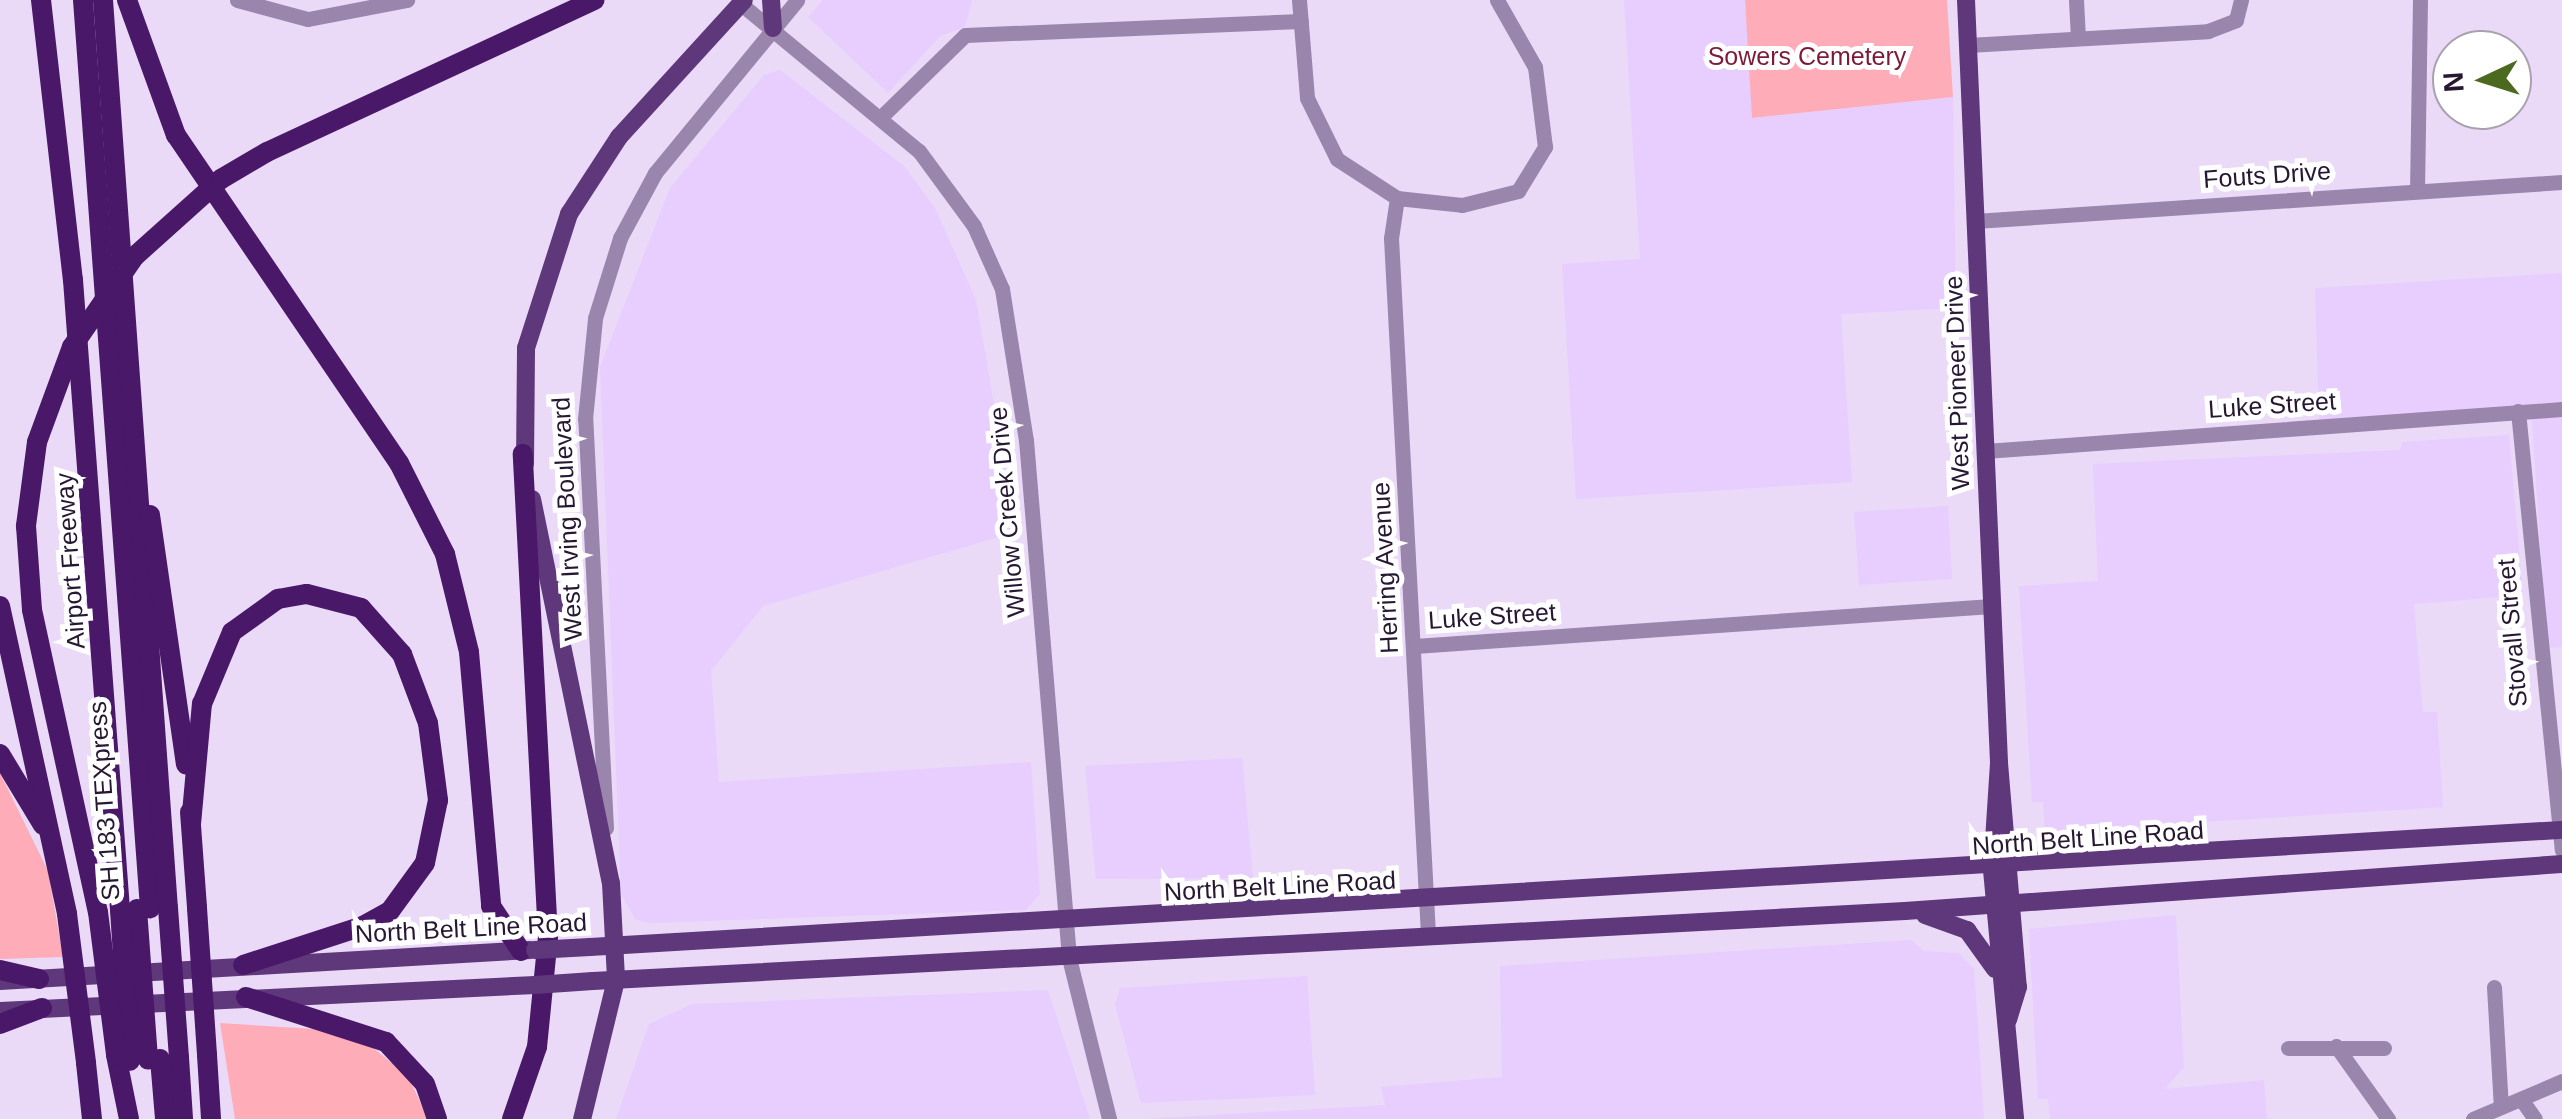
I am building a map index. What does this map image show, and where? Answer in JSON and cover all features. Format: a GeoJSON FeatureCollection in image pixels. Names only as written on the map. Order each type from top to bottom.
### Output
{"type":"FeatureCollection","features":[{"type":"Feature","properties":{"kind":"highway"},"geometry":{"type":"LineString","coordinates":[[32,0],[49,52]]}},
{"type":"Feature","properties":{"kind":"highway","name":"Airport Freeway"},"geometry":{"type":"LineString","coordinates":[[42,0],[144,909],[147,1060],[183,1119]]}},
{"type":"Feature","properties":{"kind":"highway","name":"SH 183 TEXpress"},"geometry":{"type":"LineString","coordinates":[[70,0],[144,909]]}},
{"type":"Feature","properties":{"kind":"highway","name":"SH 183 TEXpress"},"geometry":{"type":"LineString","coordinates":[[83,0],[144,909]]}},
{"type":"Feature","properties":{"kind":"highway","name":"Airport Freeway"},"geometry":{"type":"LineString","coordinates":[[103,0],[135,455],[147,1060],[132,1119]]}},
{"type":"Feature","properties":{"kind":"highway"},"geometry":{"type":"LineString","coordinates":[[128,0],[176,135],[399,463],[445,554],[469,652],[491,906],[528,950]]}},
{"type":"Feature","properties":{"kind":"highway"},"geometry":{"type":"LineString","coordinates":[[164,1119],[98,912],[32,610],[26,526],[37,442],[72,347],[134,257],[195,199],[267,152],[594,0]]}},
{"type":"Feature","properties":{"kind":"highway"},"geometry":{"type":"LineString","coordinates":[[512,1119],[537,1047],[548,937],[523,454]]}},
{"type":"Feature","properties":{"kind":"highway"},"geometry":{"type":"LineString","coordinates":[[135,455],[159,554],[191,824],[211,1119]]}},
{"type":"Feature","properties":{"kind":"highway"},"geometry":{"type":"LineString","coordinates":[[191,824],[202,704],[232,632],[278,599],[307,594],[361,608],[402,654],[428,724],[438,800],[426,863],[390,911],[363,926],[243,965]]}},
{"type":"Feature","properties":{"kind":"highway"},"geometry":{"type":"LineString","coordinates":[[0,606],[58,862],[92,1119]]}},
{"type":"Feature","properties":{"kind":"highway"},"geometry":{"type":"LineString","coordinates":[[0,754],[58,862]]}},
{"type":"Feature","properties":{"kind":"highway"},"geometry":{"type":"LineString","coordinates":[[0,970],[39,979]]}},
{"type":"Feature","properties":{"kind":"highway"},"geometry":{"type":"LineString","coordinates":[[246,997],[386,1042],[425,1084],[437,1119]]}},
{"type":"Feature","properties":{"kind":"highway"},"geometry":{"type":"LineString","coordinates":[[0,1024],[42,1008]]}},
{"type":"Feature","properties":{"kind":"highway"},"geometry":{"type":"LineString","coordinates":[[147,1060],[153,1119]]}},
{"type":"Feature","properties":{"kind":"highway"},"geometry":{"type":"LineString","coordinates":[[208,1081],[220,1119]]}},
{"type":"Feature","properties":{"kind":"main road"},"geometry":{"type":"LineString","coordinates":[[772,0],[773,28]]}},
{"type":"Feature","properties":{"kind":"main road","name":"West Pioneer Drive"},"geometry":{"type":"LineString","coordinates":[[1966,0],[2001,870],[2018,986],[2008,1020]]}},
{"type":"Feature","properties":{"kind":"main road","name":"West Irving Boulevard"},"geometry":{"type":"LineString","coordinates":[[582,1119],[616,980],[614,946],[606,836],[523,454],[532,318],[569,214],[619,137],[740,1]]}},
{"type":"Feature","properties":{"kind":"main road","name":"North Belt Line Road"},"geometry":{"type":"LineString","coordinates":[[0,981],[2001,870],[2558,831]]}},
{"type":"Feature","properties":{"kind":"main road"},"geometry":{"type":"LineString","coordinates":[[2303,883],[2305,849]]}},
{"type":"Feature","properties":{"kind":"main road"},"geometry":{"type":"LineString","coordinates":[[0,1011],[1069,958],[1905,911],[2562,864]]}},
{"type":"Feature","properties":{"kind":"main road","name":"West Pioneer Drive"},"geometry":{"type":"LineString","coordinates":[[2004,903],[2000,983],[2008,1020],[2015,1119]]}},
{"type":"Feature","properties":{"kind":"main road"},"geometry":{"type":"LineString","coordinates":[[1905,911],[1967,930],[2000,983]]}},
{"type":"Feature","properties":{"kind":"street"},"geometry":{"type":"LineString","coordinates":[[238,0],[262,11],[326,18],[407,0]]}},
{"type":"Feature","properties":{"kind":"street","name":"West Irving Boulevard"},"geometry":{"type":"LineString","coordinates":[[606,836],[586,419],[594,318],[634,207],[682,132],[797,0]]}},
{"type":"Feature","properties":{"kind":"street"},"geometry":{"type":"LineString","coordinates":[[1299,0],[1318,128],[1352,173],[1397,198],[1498,201],[1537,171],[1541,88],[1497,0]]}},
{"type":"Feature","properties":{"kind":"street"},"geometry":{"type":"LineString","coordinates":[[2076,0],[2078,38]]}},
{"type":"Feature","properties":{"kind":"street"},"geometry":{"type":"LineString","coordinates":[[1968,46],[2208,31],[2236,20],[2241,0]]}},
{"type":"Feature","properties":{"kind":"street"},"geometry":{"type":"LineString","coordinates":[[2417,191],[2420,0]]}},
{"type":"Feature","properties":{"kind":"street","name":"Willow Creek Drive"},"geometry":{"type":"LineString","coordinates":[[740,1],[881,117],[960,202],[1010,318],[1069,958],[1109,1119]]}},
{"type":"Feature","properties":{"kind":"street"},"geometry":{"type":"LineString","coordinates":[[881,117],[965,36],[1301,22]]}},
{"type":"Feature","properties":{"kind":"street","name":"Fouts Drive"},"geometry":{"type":"LineString","coordinates":[[1976,221],[2562,182]]}},
{"type":"Feature","properties":{"kind":"street","name":"Herring Avenue"},"geometry":{"type":"LineString","coordinates":[[1397,198],[1391,238],[1428,935]]}},
{"type":"Feature","properties":{"kind":"street","name":"Luke Street"},"geometry":{"type":"LineString","coordinates":[[1985,451],[2562,409]]}},
{"type":"Feature","properties":{"kind":"street","name":"Stovall Street"},"geometry":{"type":"LineString","coordinates":[[2518,411],[2562,850]]}},
{"type":"Feature","properties":{"kind":"street","name":"Luke Street"},"geometry":{"type":"LineString","coordinates":[[1415,646],[1992,606]]}},
{"type":"Feature","properties":{"kind":"street"},"geometry":{"type":"LineString","coordinates":[[2494,987],[2501,1107]]}},
{"type":"Feature","properties":{"kind":"street"},"geometry":{"type":"LineString","coordinates":[[2336,1046],[2388,1119]]}},
{"type":"Feature","properties":{"kind":"street"},"geometry":{"type":"LineString","coordinates":[[2288,1048],[2384,1048]]}},
{"type":"Feature","properties":{"kind":"street"},"geometry":{"type":"LineString","coordinates":[[2473,1119],[2562,1081]]}},
{"type":"Feature","properties":{"kind":"street"},"geometry":{"type":"LineString","coordinates":[[2521,1099],[2535,1119]]}},
{"type":"Feature","properties":{"kind":"shaded area"},"geometry":{"type":"Polygon","coordinates":[[[823,0],[972,0],[965,27],[940,36],[888,93],[808,17],[823,0]]]}},
{"type":"Feature","properties":{"kind":"shaded area"},"geometry":{"type":"Polygon","coordinates":[[[1624,0],[1745,0],[1753,118],[1953,97],[1956,308],[1841,314],[1852,482],[1576,499],[1562,264],[1640,259],[1624,0]]]}},
{"type":"Feature","properties":{"kind":"shaded area"},"geometry":{"type":"Polygon","coordinates":[[[780,70],[904,166],[935,208],[976,300],[1016,532],[763,606],[711,671],[719,782],[1031,762],[1040,894],[1026,910],[649,923],[635,919],[621,894],[600,367],[670,188],[764,75],[780,70]]]}},
{"type":"Feature","properties":{"kind":"shaded area"},"geometry":{"type":"Polygon","coordinates":[[[2562,273],[2562,647],[2547,648],[2531,406],[2319,420],[2315,288],[2562,273]]]}},
{"type":"Feature","properties":{"kind":"shaded area"},"geometry":{"type":"Polygon","coordinates":[[[2509,435],[2523,595],[2414,604],[2423,712],[2437,712],[2443,807],[2045,832],[2043,802],[2032,802],[2019,586],[2098,581],[2093,464],[2400,450],[2402,442],[2509,435]]]}},
{"type":"Feature","properties":{"kind":"shaded area"},"geometry":{"type":"Polygon","coordinates":[[[1948,506],[1952,579],[1859,585],[1854,512],[1948,506]]]}},
{"type":"Feature","properties":{"kind":"shaded area"},"geometry":{"type":"Polygon","coordinates":[[[1242,758],[1253,878],[1096,879],[1085,766],[1242,758]]]}},
{"type":"Feature","properties":{"kind":"shaded area"},"geometry":{"type":"Polygon","coordinates":[[[2176,915],[2184,1067],[2165,1089],[2264,1080],[2267,1119],[2050,1119],[2048,1099],[2038,1099],[2029,929],[2176,915]]]}},
{"type":"Feature","properties":{"kind":"shaded area"},"geometry":{"type":"Polygon","coordinates":[[[1911,940],[1924,951],[1959,953],[1974,969],[1984,1119],[1143,1119],[1385,1105],[1381,1087],[1502,1077],[1500,966],[1911,940]]]}},
{"type":"Feature","properties":{"kind":"shaded area"},"geometry":{"type":"Polygon","coordinates":[[[1307,976],[1315,1095],[1141,1103],[1115,1004],[1120,988],[1307,976]]]}},
{"type":"Feature","properties":{"kind":"shaded area"},"geometry":{"type":"Polygon","coordinates":[[[1048,990],[1090,1119],[616,1119],[649,1024],[692,1004],[1048,990]]]}},
{"type":"Feature","properties":{"kind":"green space","name":"Sowers Cemetery"},"geometry":{"type":"Polygon","coordinates":[[[1745,0],[1947,0],[1953,97],[1752,118],[1745,0]]]}},
{"type":"Feature","properties":{"kind":"green space"},"geometry":{"type":"Polygon","coordinates":[[[0,773],[48,871],[63,957],[0,959],[0,773]]]}},
{"type":"Feature","properties":{"kind":"green space"},"geometry":{"type":"Polygon","coordinates":[[[220,1023],[315,1029],[372,1047],[408,1076],[428,1119],[235,1119],[220,1023]]]}}]}
